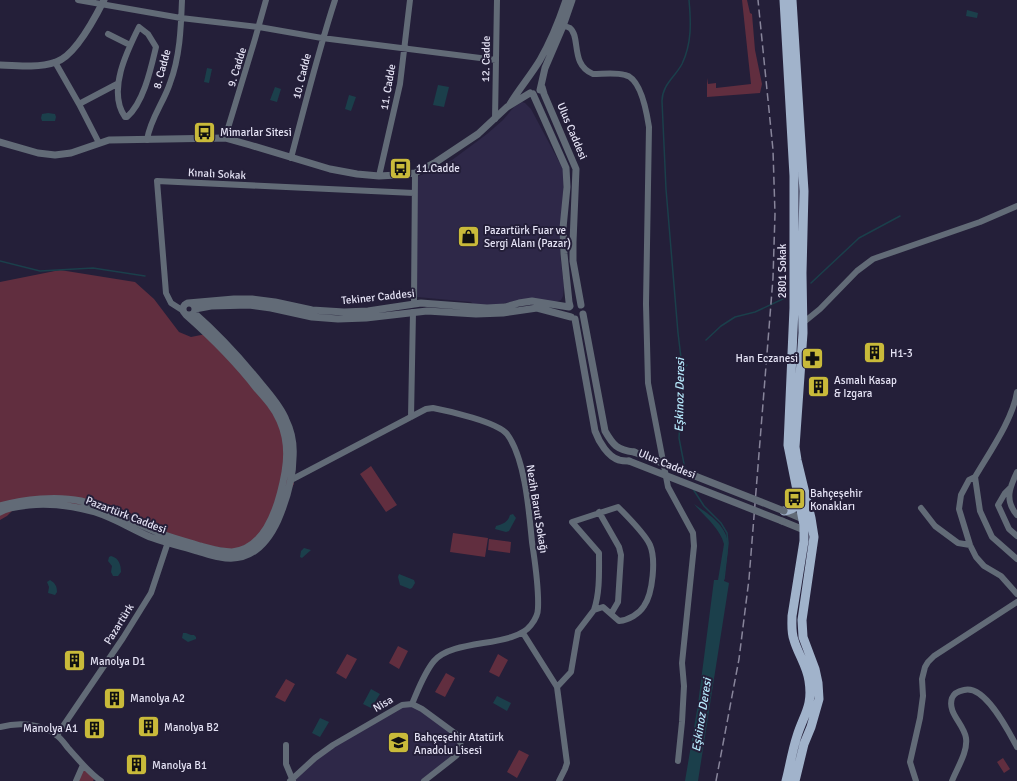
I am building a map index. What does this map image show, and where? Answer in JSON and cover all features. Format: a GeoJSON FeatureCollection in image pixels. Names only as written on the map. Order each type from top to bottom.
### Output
{"type":"FeatureCollection","features":[{"type":"Feature","properties":{"kind":"main road","name":"2801 Sokak"},"geometry":{"type":"LineString","coordinates":[[784,0],[794,176],[794,297],[788,445],[789,457],[807,523]]}},
{"type":"Feature","properties":{"kind":"main road","name":"2801 Sokak"},"geometry":{"type":"LineString","coordinates":[[786,781],[797,735],[807,713],[810,700],[808,673],[795,644],[792,628],[792,616],[807,523],[795,447],[804,322],[802,273],[804,191],[792,0]]}},
{"type":"Feature","properties":{"kind":"main road"},"geometry":{"type":"LineString","coordinates":[[794,297],[798,305],[799,321],[804,322]]}},
{"type":"Feature","properties":{"kind":"main road"},"geometry":{"type":"LineString","coordinates":[[784,511],[796,507],[800,500]]}},
{"type":"Feature","properties":{"kind":"main road"},"geometry":{"type":"LineString","coordinates":[[796,781],[804,744],[819,700],[815,669],[802,637],[802,620],[814,541],[807,523]]}},
{"type":"Feature","properties":{"kind":"street"},"geometry":{"type":"LineString","coordinates":[[78,0],[103,2],[182,18],[322,38],[496,60]]}},
{"type":"Feature","properties":{"kind":"street","name":"8. Cadde"},"geometry":{"type":"LineString","coordinates":[[147,140],[149,129],[168,90],[174,71],[182,18],[182,0]]}},
{"type":"Feature","properties":{"kind":"street","name":"9. Cadde"},"geometry":{"type":"LineString","coordinates":[[225,138],[266,0]]}},
{"type":"Feature","properties":{"kind":"street","name":"10. Cadde"},"geometry":{"type":"LineString","coordinates":[[290,158],[322,38],[335,0]]}},
{"type":"Feature","properties":{"kind":"street","name":"11. Cadde"},"geometry":{"type":"LineString","coordinates":[[379,176],[400,84],[410,0]]}},
{"type":"Feature","properties":{"kind":"street","name":"12. Cadde"},"geometry":{"type":"LineString","coordinates":[[495,119],[497,0]]}},
{"type":"Feature","properties":{"kind":"street"},"geometry":{"type":"LineString","coordinates":[[0,142],[38,153],[55,155],[71,153],[109,140],[225,138],[330,169],[356,174],[397,176],[415,173],[436,162],[478,134],[507,107],[539,62],[561,25],[566,0]]}},
{"type":"Feature","properties":{"kind":"street"},"geometry":{"type":"LineString","coordinates":[[507,107],[531,93],[539,92],[542,85],[545,68],[572,0]]}},
{"type":"Feature","properties":{"kind":"street"},"geometry":{"type":"LineString","coordinates":[[0,65],[39,65],[55,62],[66,57],[75,48],[103,2]]}},
{"type":"Feature","properties":{"kind":"street"},"geometry":{"type":"LineString","coordinates":[[561,25],[570,28],[573,31],[577,55],[585,69],[593,74],[626,75],[631,77],[640,90],[647,115],[649,128],[646,304],[648,382],[668,487],[692,533],[694,546],[682,663],[684,693],[678,761]]}},
{"type":"Feature","properties":{"kind":"street"},"geometry":{"type":"LineString","coordinates":[[139,26],[148,34],[156,47],[150,72],[139,99],[132,113],[127,117],[120,109],[117,84],[130,45],[139,26]]}},
{"type":"Feature","properties":{"kind":"street"},"geometry":{"type":"LineString","coordinates":[[108,34],[130,45]]}},
{"type":"Feature","properties":{"kind":"street"},"geometry":{"type":"LineString","coordinates":[[55,62],[99,143]]}},
{"type":"Feature","properties":{"kind":"street"},"geometry":{"type":"LineString","coordinates":[[531,93],[524,87],[526,79],[531,76],[537,76],[541,80],[542,85]]}},
{"type":"Feature","properties":{"kind":"street"},"geometry":{"type":"LineString","coordinates":[[79,104],[117,84]]}},
{"type":"Feature","properties":{"kind":"street","name":"Ulus Caddesi"},"geometry":{"type":"LineString","coordinates":[[542,85],[544,94],[576,169],[573,242],[574,261],[605,431],[616,446],[622,450],[634,452],[784,511],[807,523]]}},
{"type":"Feature","properties":{"kind":"street","name":"Ulus Caddesi"},"geometry":{"type":"LineString","coordinates":[[531,93],[566,168],[567,187],[564,254],[569,307],[568,312],[573,318],[598,440],[604,448],[619,460],[629,461],[782,521],[807,523]]}},
{"type":"Feature","properties":{"kind":"street"},"geometry":{"type":"LineString","coordinates":[[414,304],[415,173]]}},
{"type":"Feature","properties":{"kind":"street","name":"Kınalı Sokak"},"geometry":{"type":"LineString","coordinates":[[184,313],[171,303],[166,293],[157,181],[414,193]]}},
{"type":"Feature","properties":{"kind":"street"},"geometry":{"type":"LineString","coordinates":[[804,322],[820,309],[857,271],[873,259],[980,222],[1017,206]]}},
{"type":"Feature","properties":{"kind":"street","name":"Tekiner Caddesi"},"geometry":{"type":"LineString","coordinates":[[188,303],[252,299],[312,310],[344,312],[368,311],[414,304],[487,308],[505,307],[532,301],[569,307]]}},
{"type":"Feature","properties":{"kind":"street"},"geometry":{"type":"LineString","coordinates":[[188,303],[192,304],[194,311],[236,353],[272,397],[286,419],[292,436],[293,470],[285,502],[276,524],[261,546],[250,553],[235,558],[219,557],[171,540],[221,551],[237,551],[248,547],[258,539],[271,520],[280,498],[287,459],[286,441],[282,426],[276,414],[264,397],[228,355],[184,313],[184,304],[188,303]]}},
{"type":"Feature","properties":{"kind":"street"},"geometry":{"type":"LineString","coordinates":[[569,307],[577,303],[581,305]]}},
{"type":"Feature","properties":{"kind":"street","name":"Tekiner Caddesi"},"geometry":{"type":"LineString","coordinates":[[184,313],[190,315],[194,311],[209,306],[249,305],[338,319],[366,318],[427,311],[491,314],[537,308],[573,318]]}},
{"type":"Feature","properties":{"kind":"street"},"geometry":{"type":"LineString","coordinates":[[205,323],[203,314],[209,306]]}},
{"type":"Feature","properties":{"kind":"street"},"geometry":{"type":"LineString","coordinates":[[411,417],[412,312]]}},
{"type":"Feature","properties":{"kind":"street"},"geometry":{"type":"LineString","coordinates":[[573,318],[580,318],[583,314]]}},
{"type":"Feature","properties":{"kind":"street"},"geometry":{"type":"LineString","coordinates":[[1017,392],[1014,406],[1004,426],[975,477],[969,480],[961,495],[959,509],[970,545],[976,557],[984,566],[1001,576],[1017,594]]}},
{"type":"Feature","properties":{"kind":"street","name":"Nezih Barut Sokağı"},"geometry":{"type":"LineString","coordinates":[[291,480],[426,409],[433,408],[444,410],[496,425],[506,433],[512,442],[520,463],[528,504],[537,579],[538,609],[533,623],[523,633]]}},
{"type":"Feature","properties":{"kind":"street"},"geometry":{"type":"LineString","coordinates":[[1017,472],[1010,488],[1009,497],[1017,514]]}},
{"type":"Feature","properties":{"kind":"street"},"geometry":{"type":"LineString","coordinates":[[975,477],[980,511],[992,537],[1017,558]]}},
{"type":"Feature","properties":{"kind":"street"},"geometry":{"type":"LineString","coordinates":[[283,483],[291,480]]}},
{"type":"Feature","properties":{"kind":"street"},"geometry":{"type":"LineString","coordinates":[[1010,488],[1005,493],[998,505],[1009,530],[1017,536]]}},
{"type":"Feature","properties":{"kind":"street","name":"Pazartürk Caddesi"},"geometry":{"type":"LineString","coordinates":[[0,506],[18,501],[31,500],[65,499],[79,501],[107,509],[171,540]]}},
{"type":"Feature","properties":{"kind":"street","name":"Pazartürk Caddesi"},"geometry":{"type":"LineString","coordinates":[[0,512],[5,509],[35,505],[74,507],[96,513],[151,537],[171,540]]}},
{"type":"Feature","properties":{"kind":"street"},"geometry":{"type":"LineString","coordinates":[[557,687],[571,672],[578,631],[594,610],[597,602],[599,553],[572,522],[598,512],[618,507],[631,519],[650,545],[653,574],[650,593],[644,606],[629,620],[619,621],[603,608],[594,610]]}},
{"type":"Feature","properties":{"kind":"street"},"geometry":{"type":"LineString","coordinates":[[921,508],[935,526],[958,543],[970,545]]}},
{"type":"Feature","properties":{"kind":"street"},"geometry":{"type":"LineString","coordinates":[[598,512],[619,547],[621,555],[618,602],[611,614]]}},
{"type":"Feature","properties":{"kind":"street","name":"Pazartürk"},"geometry":{"type":"LineString","coordinates":[[57,735],[123,638],[151,593],[171,540]]}},
{"type":"Feature","properties":{"kind":"street"},"geometry":{"type":"LineString","coordinates":[[916,781],[910,762],[920,718],[923,696],[922,679],[928,662],[934,656],[1017,602]]}},
{"type":"Feature","properties":{"kind":"street"},"geometry":{"type":"LineString","coordinates":[[412,704],[434,661],[441,655],[464,647],[523,633],[557,687],[566,763],[565,769],[559,781]]}},
{"type":"Feature","properties":{"kind":"street"},"geometry":{"type":"LineString","coordinates":[[952,781],[965,748],[966,737],[960,723],[952,712],[952,697],[958,692],[967,689],[978,693],[989,702],[1000,715],[1017,747]]}},
{"type":"Feature","properties":{"kind":"street","name":"Nisa"},"geometry":{"type":"LineString","coordinates":[[292,781],[315,758],[333,745],[402,705],[412,704],[422,709],[456,734],[461,749],[456,756],[424,781]]}},
{"type":"Feature","properties":{"kind":"street"},"geometry":{"type":"LineString","coordinates":[[0,727],[19,724],[36,725],[50,731],[57,735],[83,765],[101,781]]}},
{"type":"Feature","properties":{"kind":"street"},"geometry":{"type":"LineString","coordinates":[[286,745],[286,764],[292,781]]}},
{"type":"Feature","properties":{"kind":"street"},"geometry":{"type":"LineString","coordinates":[[76,781],[83,765]]}},
{"type":"Feature","properties":{"kind":"shaded area"},"geometry":{"type":"Polygon","coordinates":[[[742,0],[747,0],[750,13],[752,14],[755,50],[762,84],[760,93],[707,97],[707,78],[708,84],[716,83],[716,88],[751,84],[742,0]]]}},
{"type":"Feature","properties":{"kind":"shaded area"},"geometry":{"type":"Polygon","coordinates":[[[522,102],[531,109],[564,171],[560,254],[564,286],[561,300],[555,302],[520,300],[496,305],[474,305],[471,302],[417,297],[417,177],[452,160],[487,134],[503,120],[514,107],[522,102]]]}},
{"type":"Feature","properties":{"kind":"shaded area"},"geometry":{"type":"Polygon","coordinates":[[[60,270],[135,282],[154,299],[179,332],[191,337],[211,333],[278,410],[294,484],[264,536],[235,550],[204,545],[59,502],[16,507],[7,516],[0,520],[0,282],[60,270]]]}},
{"type":"Feature","properties":{"kind":"shaded area"},"geometry":{"type":"Polygon","coordinates":[[[371,466],[397,505],[386,512],[360,474],[371,466]]]}},
{"type":"Feature","properties":{"kind":"shaded area"},"geometry":{"type":"Polygon","coordinates":[[[453,533],[488,538],[485,557],[450,552],[453,533]]]}},
{"type":"Feature","properties":{"kind":"shaded area"},"geometry":{"type":"Polygon","coordinates":[[[489,539],[511,542],[510,553],[488,550],[489,539]]]}},
{"type":"Feature","properties":{"kind":"shaded area"},"geometry":{"type":"Polygon","coordinates":[[[398,646],[408,651],[399,669],[389,663],[398,646]]]}},
{"type":"Feature","properties":{"kind":"shaded area"},"geometry":{"type":"Polygon","coordinates":[[[347,654],[357,659],[346,679],[336,673],[347,654]]]}},
{"type":"Feature","properties":{"kind":"shaded area"},"geometry":{"type":"Polygon","coordinates":[[[498,654],[508,660],[499,677],[489,672],[498,654]]]}},
{"type":"Feature","properties":{"kind":"shaded area"},"geometry":{"type":"Polygon","coordinates":[[[446,673],[455,678],[445,697],[435,692],[446,673]]]}},
{"type":"Feature","properties":{"kind":"shaded area"},"geometry":{"type":"Polygon","coordinates":[[[286,679],[295,684],[285,702],[275,697],[286,679]]]}},
{"type":"Feature","properties":{"kind":"shaded area","name":"Bahçeşehir Atatürk Anadolu Lisesi"},"geometry":{"type":"Polygon","coordinates":[[[412,704],[456,734],[461,749],[424,781],[290,781],[315,758],[402,705],[412,704]]]}},
{"type":"Feature","properties":{"kind":"shaded area"},"geometry":{"type":"Polygon","coordinates":[[[519,750],[529,755],[517,778],[507,772],[519,750]]]}},
{"type":"Feature","properties":{"kind":"shaded area"},"geometry":{"type":"Polygon","coordinates":[[[1003,758],[1010,769],[1004,773],[997,762],[1003,758]]]}},
{"type":"Feature","properties":{"kind":"shaded area"},"geometry":{"type":"Polygon","coordinates":[[[83,765],[95,777],[93,781],[76,781],[83,765]]]}},
{"type":"Feature","properties":{"kind":"water"},"geometry":{"type":"Polygon","coordinates":[[[967,10],[978,13],[977,18],[966,16],[967,10]]]}},
{"type":"Feature","properties":{"kind":"water"},"geometry":{"type":"Polygon","coordinates":[[[207,68],[212,69],[209,83],[204,82],[207,68]]]}},
{"type":"Feature","properties":{"kind":"water"},"geometry":{"type":"Polygon","coordinates":[[[438,85],[449,87],[444,107],[433,105],[438,85]]]}},
{"type":"Feature","properties":{"kind":"water"},"geometry":{"type":"Polygon","coordinates":[[[275,87],[281,89],[277,102],[270,100],[275,87]]]}},
{"type":"Feature","properties":{"kind":"water"},"geometry":{"type":"Polygon","coordinates":[[[349,95],[356,97],[351,111],[345,109],[349,95]]]}},
{"type":"Feature","properties":{"kind":"water"},"geometry":{"type":"Polygon","coordinates":[[[42,114],[55,114],[55,121],[42,121],[42,114]]]}},
{"type":"Feature","properties":{"kind":"water"},"geometry":{"type":"Polygon","coordinates":[[[694,504],[716,520],[727,537],[728,553],[724,581],[729,583],[698,781],[685,781],[698,704],[714,580],[718,580],[724,544],[715,527],[694,504]]]}},
{"type":"Feature","properties":{"kind":"water"},"geometry":{"type":"Polygon","coordinates":[[[513,514],[516,518],[509,531],[506,532],[495,529],[496,526],[505,522],[510,515],[513,514]]]}},
{"type":"Feature","properties":{"kind":"water"},"geometry":{"type":"Polygon","coordinates":[[[304,548],[311,550],[302,558],[300,557],[301,551],[304,548]]]}},
{"type":"Feature","properties":{"kind":"water"},"geometry":{"type":"Polygon","coordinates":[[[111,556],[116,558],[120,564],[121,572],[118,576],[113,576],[111,572],[112,566],[108,561],[109,557],[111,556]]]}},
{"type":"Feature","properties":{"kind":"water"},"geometry":{"type":"Polygon","coordinates":[[[399,574],[414,580],[415,583],[412,588],[410,589],[400,585],[398,577],[399,574]]]}},
{"type":"Feature","properties":{"kind":"water"},"geometry":{"type":"Polygon","coordinates":[[[50,580],[56,586],[57,592],[55,595],[48,593],[49,587],[47,582],[50,580]]]}},
{"type":"Feature","properties":{"kind":"water"},"geometry":{"type":"Polygon","coordinates":[[[183,633],[194,635],[196,639],[188,642],[182,638],[183,633]]]}},
{"type":"Feature","properties":{"kind":"water"},"geometry":{"type":"Polygon","coordinates":[[[371,689],[380,694],[371,708],[363,704],[371,689]]]}},
{"type":"Feature","properties":{"kind":"water"},"geometry":{"type":"Polygon","coordinates":[[[497,696],[511,703],[507,711],[493,703],[497,696]]]}},
{"type":"Feature","properties":{"kind":"water"},"geometry":{"type":"Polygon","coordinates":[[[320,718],[329,722],[320,737],[312,733],[320,718]]]}},
{"type":"Feature","properties":{"kind":"waterway","name":"Eşkinoz Deresi"},"geometry":{"type":"LineString","coordinates":[[685,469],[679,438],[683,374],[678,333],[666,189],[662,101],[664,90],[682,64],[688,48],[690,24],[689,0]]}},
{"type":"Feature","properties":{"kind":"waterway"},"geometry":{"type":"LineString","coordinates":[[811,283],[859,238],[900,216]]}},
{"type":"Feature","properties":{"kind":"waterway"},"geometry":{"type":"LineString","coordinates":[[0,261],[40,271],[93,268],[145,276]]}},
{"type":"Feature","properties":{"kind":"waterway"},"geometry":{"type":"LineString","coordinates":[[706,340],[721,326],[735,317],[755,312],[785,298]]}},
{"type":"Feature","properties":{"kind":"waterway","name":"Eşkinoz Deresi"},"geometry":{"type":"LineString","coordinates":[[682,370],[687,365]]}},
{"type":"Feature","properties":{"kind":"waterway","name":"Eşkinoz Deresi"},"geometry":{"type":"LineString","coordinates":[[693,489],[704,506],[721,523],[727,533],[728,543],[724,579]]}},
{"type":"Feature","properties":{"kind":"railway"},"geometry":{"type":"LineString","coordinates":[[716,781],[739,659],[749,579],[773,278],[775,214],[773,150],[758,0]]}},
{"type":"Feature","properties":{"kind":"place","name":"Mimarlar Sitesi"},"geometry":{"type":"Point","coordinates":[204,132]}},
{"type":"Feature","properties":{"kind":"place","name":"11.Cadde"},"geometry":{"type":"Point","coordinates":[400,168]}},
{"type":"Feature","properties":{"kind":"place","name":"Pazartürk Fuar ve Sergi Alanı (Pazar)"},"geometry":{"type":"Point","coordinates":[469,236]}},
{"type":"Feature","properties":{"kind":"place","name":"H1-3"},"geometry":{"type":"Point","coordinates":[875,353]}},
{"type":"Feature","properties":{"kind":"place","name":"Han Eczanesi"},"geometry":{"type":"Point","coordinates":[813,358]}},
{"type":"Feature","properties":{"kind":"place","name":"Asmalı Kasap & Izgara"},"geometry":{"type":"Point","coordinates":[819,386]}},
{"type":"Feature","properties":{"kind":"place","name":"Bahçeşehir Konakları"},"geometry":{"type":"Point","coordinates":[794,499]}},
{"type":"Feature","properties":{"kind":"place","name":"Manolya D1"},"geometry":{"type":"Point","coordinates":[75,661]}},
{"type":"Feature","properties":{"kind":"place","name":"Manolya A2"},"geometry":{"type":"Point","coordinates":[114,698]}},
{"type":"Feature","properties":{"kind":"place","name":"Manolya B2"},"geometry":{"type":"Point","coordinates":[148,727]}},
{"type":"Feature","properties":{"kind":"place","name":"Manolya A1"},"geometry":{"type":"Point","coordinates":[94,728]}},
{"type":"Feature","properties":{"kind":"place","name":"Bahçeşehir Atatürk Anadolu Lisesi"},"geometry":{"type":"Point","coordinates":[398,743]}},
{"type":"Feature","properties":{"kind":"place","name":"Manolya B1"},"geometry":{"type":"Point","coordinates":[136,765]}}]}
